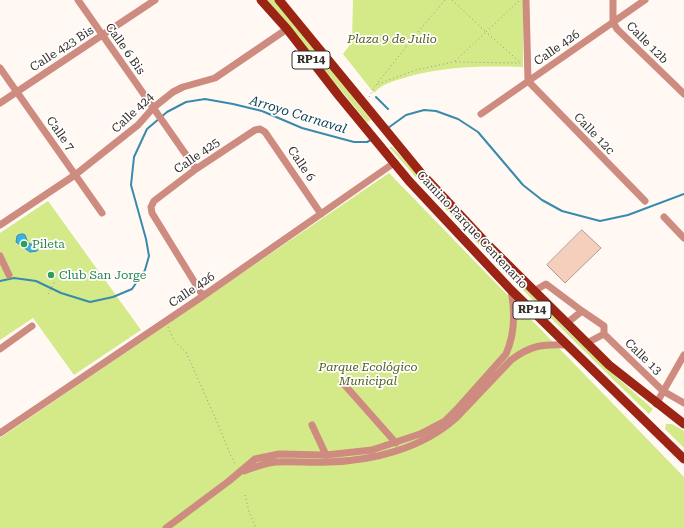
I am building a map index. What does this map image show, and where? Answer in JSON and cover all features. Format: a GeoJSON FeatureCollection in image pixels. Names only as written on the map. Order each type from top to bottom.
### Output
{"type":"FeatureCollection","features":[{"type":"Feature","properties":{"kind":"main road","name":"Camino Parque Centenario"},"geometry":{"type":"LineString","coordinates":[[261,0],[287,29],[360,122],[409,181],[511,290],[684,459]]}},
{"type":"Feature","properties":{"kind":"main road","name":"Camino Parque Centenario"},"geometry":{"type":"LineString","coordinates":[[279,0],[422,173],[489,246],[608,365],[656,404],[684,424]]}},
{"type":"Feature","properties":{"kind":"street","name":"Calle 6 Bis"},"geometry":{"type":"LineString","coordinates":[[78,0],[196,169]]}},
{"type":"Feature","properties":{"kind":"street","name":"Calle 423 Bis"},"geometry":{"type":"LineString","coordinates":[[0,103],[103,36],[155,0]]}},
{"type":"Feature","properties":{"kind":"street"},"geometry":{"type":"LineString","coordinates":[[526,0],[528,81]]}},
{"type":"Feature","properties":{"kind":"street"},"geometry":{"type":"LineString","coordinates":[[613,0],[613,22]]}},
{"type":"Feature","properties":{"kind":"street","name":"Calle 426"},"geometry":{"type":"LineString","coordinates":[[481,114],[645,0]]}},
{"type":"Feature","properties":{"kind":"street","name":"Calle 12b"},"geometry":{"type":"LineString","coordinates":[[613,22],[617,29],[684,94]]}},
{"type":"Feature","properties":{"kind":"street","name":"Calle 424"},"geometry":{"type":"LineString","coordinates":[[0,225],[75,175],[133,129],[173,92],[178,89],[215,78],[287,29]]}},
{"type":"Feature","properties":{"kind":"street","name":"Calle 7"},"geometry":{"type":"LineString","coordinates":[[0,68],[102,213]]}},
{"type":"Feature","properties":{"kind":"street","name":"Calle 12c"},"geometry":{"type":"LineString","coordinates":[[528,81],[645,202]]}},
{"type":"Feature","properties":{"kind":"street","name":"Calle 425"},"geometry":{"type":"LineString","coordinates":[[203,296],[152,213],[151,207],[154,201],[196,169],[255,130],[260,129]]}},
{"type":"Feature","properties":{"kind":"street","name":"Calle 6"},"geometry":{"type":"LineString","coordinates":[[260,129],[265,132],[321,214]]}},
{"type":"Feature","properties":{"kind":"street","name":"Calle 426"},"geometry":{"type":"LineString","coordinates":[[0,433],[203,296],[394,163]]}},
{"type":"Feature","properties":{"kind":"street"},"geometry":{"type":"LineString","coordinates":[[664,217],[684,238]]}},
{"type":"Feature","properties":{"kind":"street"},"geometry":{"type":"LineString","coordinates":[[0,256],[9,275]]}},
{"type":"Feature","properties":{"kind":"street"},"geometry":{"type":"LineString","coordinates":[[534,291],[546,284],[582,310],[567,323]]}},
{"type":"Feature","properties":{"kind":"street"},"geometry":{"type":"LineString","coordinates":[[457,414],[506,354],[512,334],[514,309],[511,290]]}},
{"type":"Feature","properties":{"kind":"street","name":"Calle 13"},"geometry":{"type":"LineString","coordinates":[[582,310],[604,326],[604,334],[663,391],[684,403]]}},
{"type":"Feature","properties":{"kind":"street"},"geometry":{"type":"LineString","coordinates":[[0,348],[32,326]]}},
{"type":"Feature","properties":{"kind":"street"},"geometry":{"type":"LineString","coordinates":[[587,343],[604,334]]}},
{"type":"Feature","properties":{"kind":"street"},"geometry":{"type":"LineString","coordinates":[[166,528],[255,459],[279,454],[330,458],[394,446],[457,414],[511,360],[519,354],[528,349],[545,344],[567,345]]}},
{"type":"Feature","properties":{"kind":"street"},"geometry":{"type":"LineString","coordinates":[[656,404],[684,355]]}},
{"type":"Feature","properties":{"kind":"street"},"geometry":{"type":"LineString","coordinates":[[342,382],[394,446]]}},
{"type":"Feature","properties":{"kind":"street"},"geometry":{"type":"LineString","coordinates":[[312,425],[330,458]]}},
{"type":"Feature","properties":{"kind":"path"},"geometry":{"type":"LineString","coordinates":[[368,108],[376,85],[445,0]]}},
{"type":"Feature","properties":{"kind":"path"},"geometry":{"type":"LineString","coordinates":[[376,85],[416,70],[454,62],[521,63],[452,0]]}},
{"type":"Feature","properties":{"kind":"path"},"geometry":{"type":"LineString","coordinates":[[454,62],[520,0]]}},
{"type":"Feature","properties":{"kind":"path"},"geometry":{"type":"LineString","coordinates":[[48,294],[55,281]]}},
{"type":"Feature","properties":{"kind":"path"},"geometry":{"type":"LineString","coordinates":[[165,322],[174,341],[186,352],[230,454],[240,472]]}},
{"type":"Feature","properties":{"kind":"path"},"geometry":{"type":"LineString","coordinates":[[244,495],[256,528]]}},
{"type":"Feature","properties":{"kind":"green space"},"geometry":{"type":"Polygon","coordinates":[[[267,0],[275,0],[371,120],[367,122],[267,0]]]}},
{"type":"Feature","properties":{"kind":"green space","name":"Plaza 9 de Julio"},"geometry":{"type":"Polygon","coordinates":[[[353,0],[523,0],[523,67],[479,67],[422,73],[393,81],[381,87],[374,93],[343,54],[352,42],[353,0]]]}},
{"type":"Feature","properties":{"kind":"green space"},"geometry":{"type":"Polygon","coordinates":[[[389,147],[392,147],[552,315],[619,379],[653,409],[649,414],[516,283],[420,182],[389,147]]]}},
{"type":"Feature","properties":{"kind":"green space","name":"Parque Ecológico Municipal"},"geometry":{"type":"Polygon","coordinates":[[[389,173],[684,477],[684,528],[0,528],[0,438],[389,173]]]}},
{"type":"Feature","properties":{"kind":"green space","name":"Club San Jorge"},"geometry":{"type":"Polygon","coordinates":[[[48,201],[141,330],[74,375],[33,318],[0,340],[0,233],[48,201]]]}},
{"type":"Feature","properties":{"kind":"green space"},"geometry":{"type":"Polygon","coordinates":[[[666,424],[672,424],[684,431],[684,448],[665,429],[666,424]]]}},
{"type":"Feature","properties":{"kind":"water","name":"Pileta"},"geometry":{"type":"Polygon","coordinates":[[[23,234],[25,235],[28,243],[36,246],[38,249],[37,251],[30,252],[16,242],[17,236],[23,234]]]}},
{"type":"Feature","properties":{"kind":"building"},"geometry":{"type":"Polygon","coordinates":[[[582,230],[601,248],[565,283],[547,265],[582,230]]]}},
{"type":"Feature","properties":{"kind":"waterway"},"geometry":{"type":"LineString","coordinates":[[376,97],[388,109]]}},
{"type":"Feature","properties":{"kind":"waterway","name":"Arroyo Carnaval"},"geometry":{"type":"LineString","coordinates":[[0,281],[14,278],[36,281],[61,293],[90,302],[113,297],[132,289],[145,270],[149,256],[146,239],[131,185],[134,157],[147,129],[167,112],[186,102],[205,99],[233,104],[262,111],[302,128],[354,142],[367,142],[371,140]]}},
{"type":"Feature","properties":{"kind":"waterway","name":"Arroyo Carnaval"},"geometry":{"type":"LineString","coordinates":[[388,128],[406,115],[424,110],[436,111],[458,119],[478,132],[523,185],[542,200],[562,211],[600,221],[628,215],[684,194]]}},
{"type":"Feature","properties":{"kind":"place","name":"Pileta"},"geometry":{"type":"Point","coordinates":[24,244]}},
{"type":"Feature","properties":{"kind":"place","name":"Club San Jorge"},"geometry":{"type":"Point","coordinates":[51,275]}}]}
